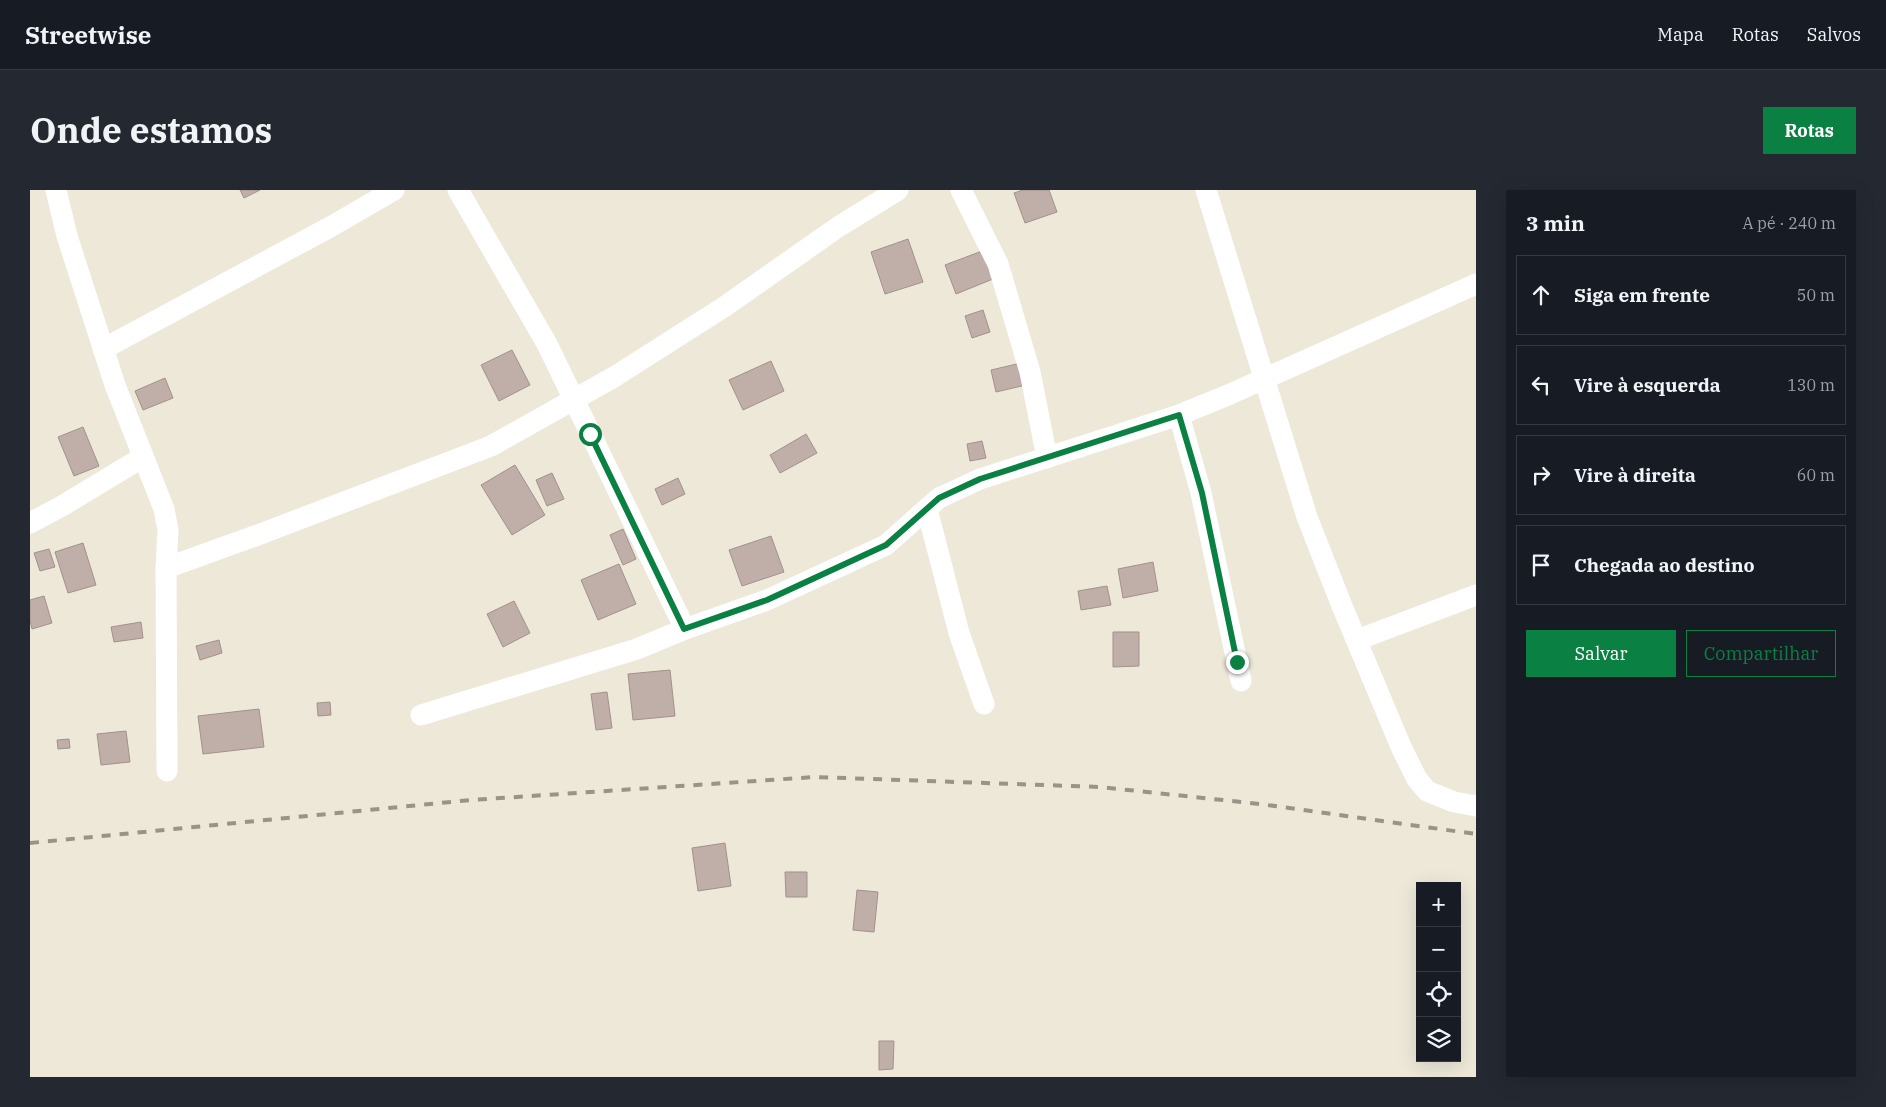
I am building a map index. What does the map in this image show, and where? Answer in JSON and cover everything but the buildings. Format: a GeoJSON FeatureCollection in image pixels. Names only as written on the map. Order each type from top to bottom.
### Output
{"type":"FeatureCollection","features":[{"type":"Feature","properties":{"kind":"street"},"geometry":{"type":"LineString","coordinates":[[56,190],[67,236],[115,385],[164,509],[168,530],[166,568],[167,771]]}},
{"type":"Feature","properties":{"kind":"street"},"geometry":{"type":"LineString","coordinates":[[103,349],[332,226],[394,190]]}},
{"type":"Feature","properties":{"kind":"street"},"geometry":{"type":"LineString","coordinates":[[458,190],[547,344],[684,629]]}},
{"type":"Feature","properties":{"kind":"street"},"geometry":{"type":"LineString","coordinates":[[166,568],[490,446],[614,377],[724,308],[838,226],[898,190]]}},
{"type":"Feature","properties":{"kind":"street"},"geometry":{"type":"LineString","coordinates":[[961,190],[998,264],[1030,372],[1047,458]]}},
{"type":"Feature","properties":{"kind":"street"},"geometry":{"type":"LineString","coordinates":[[1206,190],[1307,516],[1342,606],[1402,749],[1417,779],[1428,791],[1439,797],[1476,806]]}},
{"type":"Feature","properties":{"kind":"street"},"geometry":{"type":"LineString","coordinates":[[421,715],[637,649],[684,629],[767,600],[886,545],[939,498],[980,479],[1179,415],[1476,284]]}},
{"type":"Feature","properties":{"kind":"street"},"geometry":{"type":"LineString","coordinates":[[1179,415],[1202,493],[1242,681]]}},
{"type":"Feature","properties":{"kind":"street"},"geometry":{"type":"LineString","coordinates":[[30,523],[62,506],[143,456]]}},
{"type":"Feature","properties":{"kind":"street"},"geometry":{"type":"LineString","coordinates":[[927,509],[959,633],[984,704]]}},
{"type":"Feature","properties":{"kind":"street"},"geometry":{"type":"LineString","coordinates":[[1357,640],[1476,594]]}},
{"type":"Feature","properties":{"kind":"railway"},"geometry":{"type":"LineString","coordinates":[[30,843],[471,800],[815,777],[1100,787],[1260,804],[1476,834]]}},
{"type":"Feature","properties":{"kind":"route"},"geometry":{"type":"LineString","coordinates":[[590,434],[684,629],[767,600],[886,545],[939,498],[980,479],[1179,415],[1202,493],[1237,662]]}}]}
